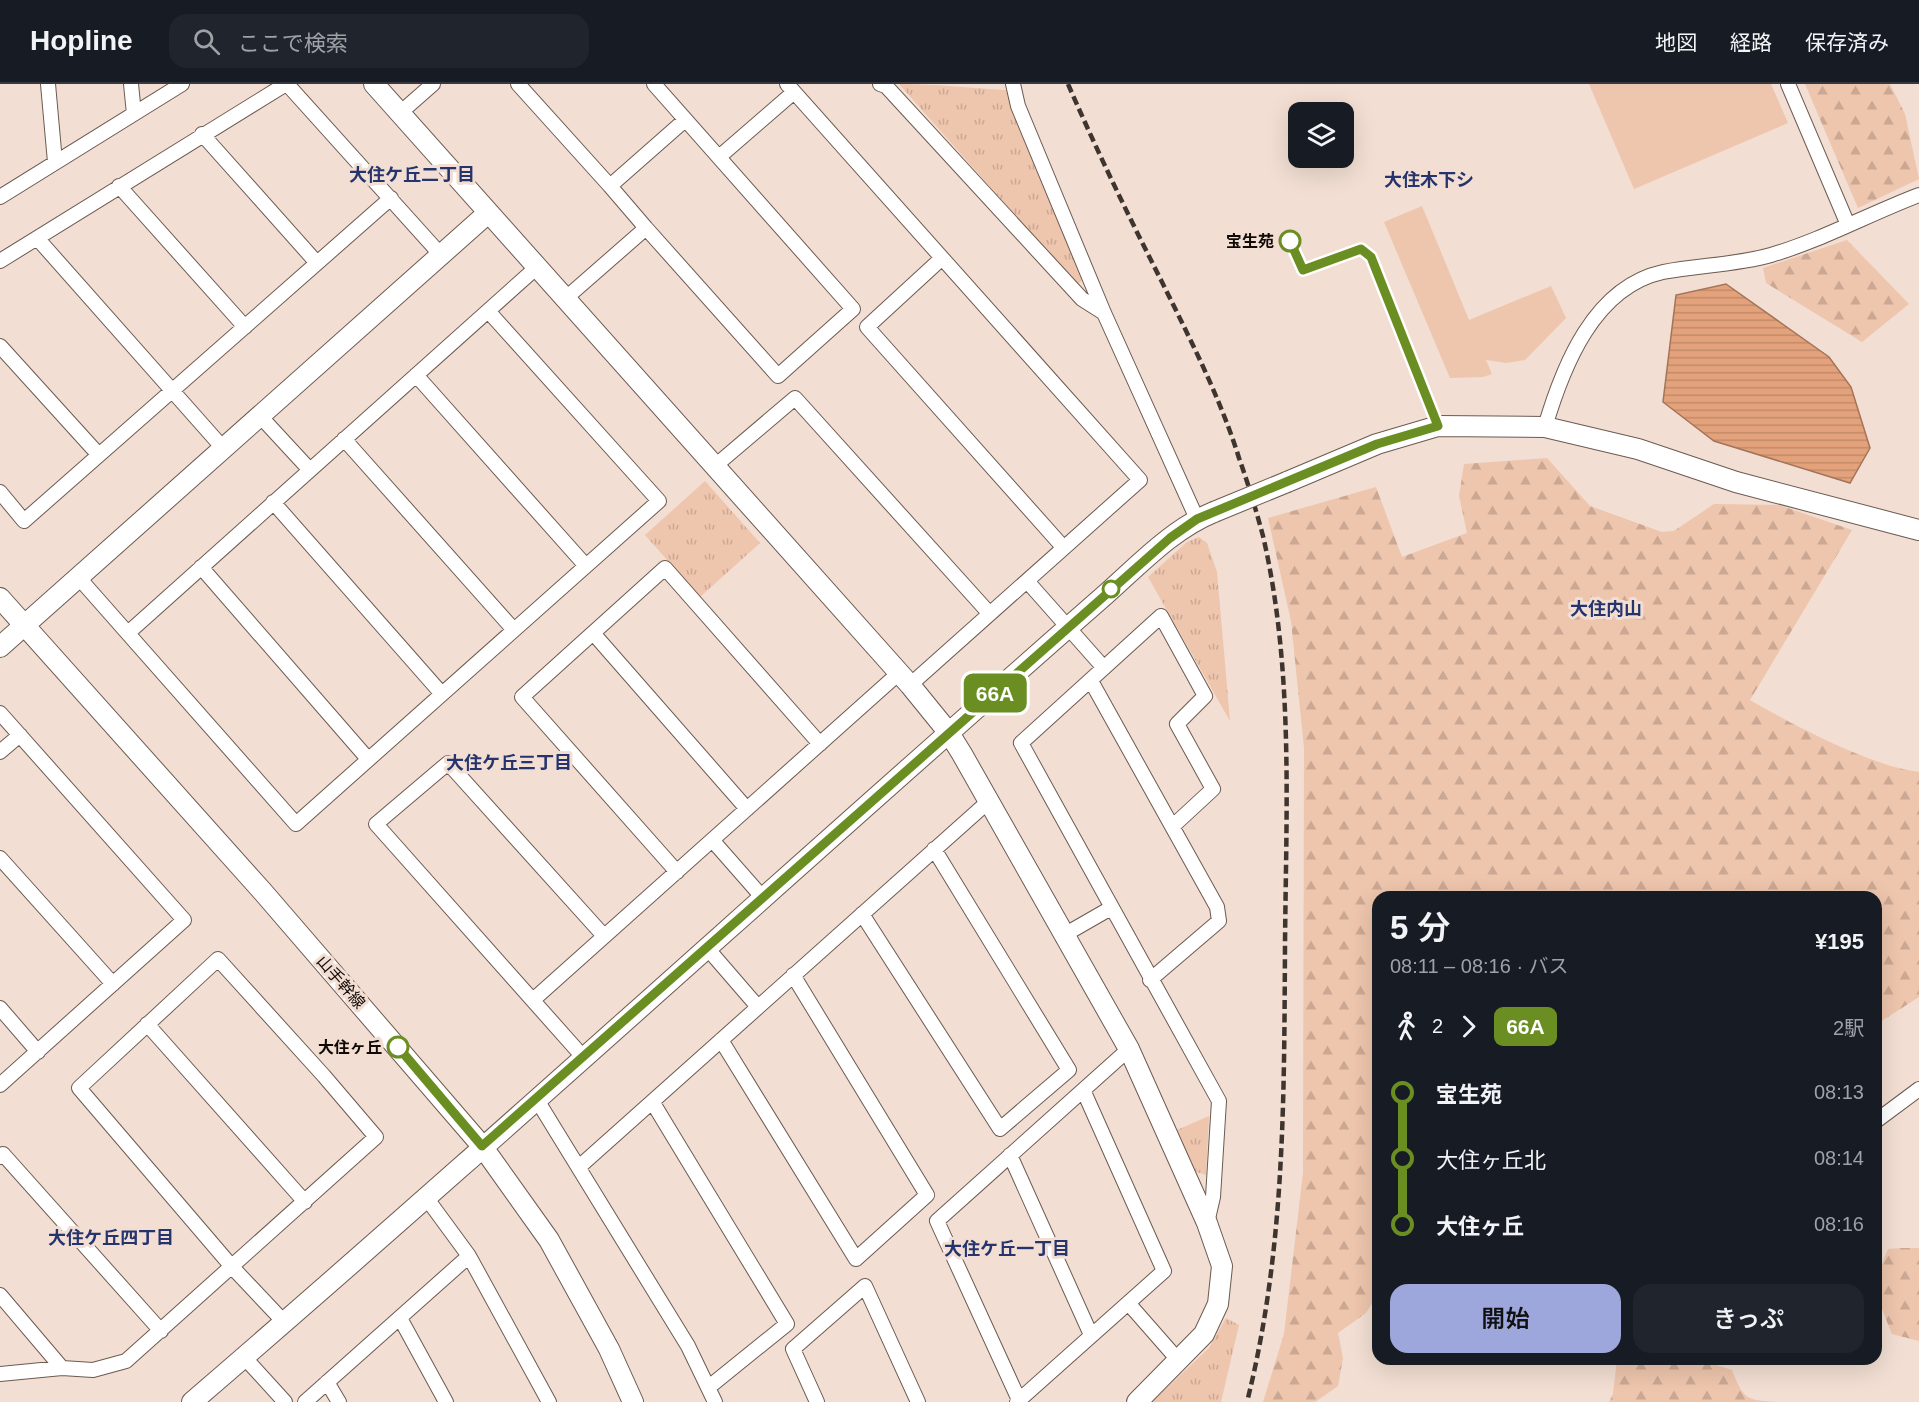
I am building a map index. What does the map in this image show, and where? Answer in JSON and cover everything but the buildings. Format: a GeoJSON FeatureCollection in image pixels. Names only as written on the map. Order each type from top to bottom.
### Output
{"type":"FeatureCollection","features":[{"type":"Feature","properties":{"kind":"street"},"geometry":{"type":"LineString","coordinates":[[48,84],[55,162]]}},
{"type":"Feature","properties":{"kind":"street"},"geometry":{"type":"LineString","coordinates":[[131,84],[134,114]]}},
{"type":"Feature","properties":{"kind":"street"},"geometry":{"type":"LineString","coordinates":[[0,197],[182,84]]}},
{"type":"Feature","properties":{"kind":"street"},"geometry":{"type":"LineString","coordinates":[[0,261],[202,134],[287,84],[441,255]]}},
{"type":"Feature","properties":{"kind":"street"},"geometry":{"type":"LineString","coordinates":[[374,84],[905,679],[950,733],[1129,1049],[1207,1223],[1222,1266],[1218,1304],[1204,1335],[1137,1402]]}},
{"type":"Feature","properties":{"kind":"street"},"geometry":{"type":"LineString","coordinates":[[400,113],[433,84]]}},
{"type":"Feature","properties":{"kind":"street"},"geometry":{"type":"LineString","coordinates":[[518,84],[778,376],[853,309],[654,84]]}},
{"type":"Feature","properties":{"kind":"street"},"geometry":{"type":"LineString","coordinates":[[880,84],[886,86],[1082,299],[1104,313]]}},
{"type":"Feature","properties":{"kind":"street"},"geometry":{"type":"LineString","coordinates":[[1013,84],[1018,106],[1104,313],[1206,515]]}},
{"type":"Feature","properties":{"kind":"street"},"geometry":{"type":"LineString","coordinates":[[1788,84],[1848,225]]}},
{"type":"Feature","properties":{"kind":"street"},"geometry":{"type":"LineString","coordinates":[[532,1000],[714,841],[820,744],[989,613],[1140,480],[790,88],[719,158]]}},
{"type":"Feature","properties":{"kind":"street"},"geometry":{"type":"LineString","coordinates":[[609,186],[685,120]]}},
{"type":"Feature","properties":{"kind":"street"},"geometry":{"type":"LineString","coordinates":[[202,134],[317,263]]}},
{"type":"Feature","properties":{"kind":"street"},"geometry":{"type":"LineString","coordinates":[[119,186],[244,327]]}},
{"type":"Feature","properties":{"kind":"street"},"geometry":{"type":"LineString","coordinates":[[1545,427],[1556,388],[1596,313],[1615,293],[1637,280],[1662,273],[1755,259],[1800,247],[1919,195]]}},
{"type":"Feature","properties":{"kind":"street"},"geometry":{"type":"LineString","coordinates":[[0,492],[24,521],[391,198]]}},
{"type":"Feature","properties":{"kind":"street"},"geometry":{"type":"LineString","coordinates":[[0,647],[488,213]]}},
{"type":"Feature","properties":{"kind":"street"},"geometry":{"type":"LineString","coordinates":[[566,298],[646,228]]}},
{"type":"Feature","properties":{"kind":"street"},"geometry":{"type":"LineString","coordinates":[[37,238],[223,448]]}},
{"type":"Feature","properties":{"kind":"street"},"geometry":{"type":"LineString","coordinates":[[942,258],[867,327],[1063,547]]}},
{"type":"Feature","properties":{"kind":"street"},"geometry":{"type":"LineString","coordinates":[[128,633],[537,267]]}},
{"type":"Feature","properties":{"kind":"street"},"geometry":{"type":"LineString","coordinates":[[79,578],[296,824],[660,501],[489,312]]}},
{"type":"Feature","properties":{"kind":"street"},"geometry":{"type":"LineString","coordinates":[[0,346],[98,454]]}},
{"type":"Feature","properties":{"kind":"street"},"geometry":{"type":"LineString","coordinates":[[416,375],[586,566]]}},
{"type":"Feature","properties":{"kind":"street"},"geometry":{"type":"LineString","coordinates":[[715,466],[795,398],[989,613]]}},
{"type":"Feature","properties":{"kind":"street"},"geometry":{"type":"LineString","coordinates":[[260,416],[309,469]]}},
{"type":"Feature","properties":{"kind":"street"},"geometry":{"type":"LineString","coordinates":[[192,1402],[537,1100],[1068,627],[1170,538],[1206,515],[1377,444],[1438,426],[1545,427],[1638,449],[1736,482],[1919,530]]}},
{"type":"Feature","properties":{"kind":"street"},"geometry":{"type":"LineString","coordinates":[[344,439],[514,630]]}},
{"type":"Feature","properties":{"kind":"street"},"geometry":{"type":"LineString","coordinates":[[273,502],[442,694]]}},
{"type":"Feature","properties":{"kind":"street"},"geometry":{"type":"LineString","coordinates":[[201,567],[368,759]]}},
{"type":"Feature","properties":{"kind":"street"},"geometry":{"type":"LineString","coordinates":[[677,872],[522,697],[665,568],[820,744]]}},
{"type":"Feature","properties":{"kind":"street"},"geometry":{"type":"LineString","coordinates":[[1027,581],[1104,668]]}},
{"type":"Feature","properties":{"kind":"street","name":"山手幹線"},"geometry":{"type":"LineString","coordinates":[[0,598],[277,909],[482,1146],[549,1240],[609,1349],[633,1402]]}},
{"type":"Feature","properties":{"kind":"street"},"geometry":{"type":"LineString","coordinates":[[1173,826],[1214,789],[1177,724],[1205,696],[1161,616],[1022,743],[1150,980],[1219,1101],[1213,1197],[1207,1223]]}},
{"type":"Feature","properties":{"kind":"street"},"geometry":{"type":"LineString","coordinates":[[593,633],[747,809]]}},
{"type":"Feature","properties":{"kind":"street"},"geometry":{"type":"LineString","coordinates":[[1091,681],[1217,907],[1219,921],[1150,980]]}},
{"type":"Feature","properties":{"kind":"street"},"geometry":{"type":"LineString","coordinates":[[0,713],[184,920],[0,1085]]}},
{"type":"Feature","properties":{"kind":"street"},"geometry":{"type":"LineString","coordinates":[[0,752],[20,735]]}},
{"type":"Feature","properties":{"kind":"street"},"geometry":{"type":"LineString","coordinates":[[584,1058],[376,824],[448,763],[604,936]]}},
{"type":"Feature","properties":{"kind":"street"},"geometry":{"type":"LineString","coordinates":[[579,1167],[989,801]]}},
{"type":"Feature","properties":{"kind":"street"},"geometry":{"type":"LineString","coordinates":[[714,841],[763,898]]}},
{"type":"Feature","properties":{"kind":"street"},"geometry":{"type":"LineString","coordinates":[[862,914],[1000,1129],[1069,1070],[934,849]]}},
{"type":"Feature","properties":{"kind":"street"},"geometry":{"type":"LineString","coordinates":[[0,858],[113,984]]}},
{"type":"Feature","properties":{"kind":"street"},"geometry":{"type":"LineString","coordinates":[[1064,935],[1111,908]]}},
{"type":"Feature","properties":{"kind":"street"},"geometry":{"type":"LineString","coordinates":[[707,948],[758,1007]]}},
{"type":"Feature","properties":{"kind":"street"},"geometry":{"type":"LineString","coordinates":[[0,1374],[62,1368],[93,1370],[126,1361],[232,1268],[376,1137],[218,959],[79,1088],[232,1268],[284,1322]]}},
{"type":"Feature","properties":{"kind":"street"},"geometry":{"type":"LineString","coordinates":[[721,1040],[856,1259],[927,1195],[792,975]]}},
{"type":"Feature","properties":{"kind":"street"},"geometry":{"type":"LineString","coordinates":[[0,1008],[38,1052]]}},
{"type":"Feature","properties":{"kind":"street"},"geometry":{"type":"LineString","coordinates":[[147,1024],[305,1202]]}},
{"type":"Feature","properties":{"kind":"street"},"geometry":{"type":"LineString","coordinates":[[1084,1092],[1164,1271],[1018,1401],[938,1221],[1084,1092],[1129,1049]]}},
{"type":"Feature","properties":{"kind":"street"},"geometry":{"type":"LineString","coordinates":[[1882,1117],[1919,1089]]}},
{"type":"Feature","properties":{"kind":"street"},"geometry":{"type":"LineString","coordinates":[[537,1100],[688,1346],[715,1402]]}},
{"type":"Feature","properties":{"kind":"street"},"geometry":{"type":"LineString","coordinates":[[653,1103],[787,1324],[709,1387]]}},
{"type":"Feature","properties":{"kind":"street"},"geometry":{"type":"LineString","coordinates":[[0,1157],[3,1154],[160,1331]]}},
{"type":"Feature","properties":{"kind":"street"},"geometry":{"type":"LineString","coordinates":[[1010,1155],[1091,1335]]}},
{"type":"Feature","properties":{"kind":"street"},"geometry":{"type":"LineString","coordinates":[[425,1196],[469,1256],[549,1402]]}},
{"type":"Feature","properties":{"kind":"street"},"geometry":{"type":"LineString","coordinates":[[305,1402],[469,1256]]}},
{"type":"Feature","properties":{"kind":"street"},"geometry":{"type":"LineString","coordinates":[[817,1402],[793,1348],[865,1286],[918,1402]]}},
{"type":"Feature","properties":{"kind":"street"},"geometry":{"type":"LineString","coordinates":[[0,1296],[62,1368]]}},
{"type":"Feature","properties":{"kind":"street"},"geometry":{"type":"LineString","coordinates":[[1129,1304],[1179,1361]]}},
{"type":"Feature","properties":{"kind":"street"},"geometry":{"type":"LineString","coordinates":[[400,1318],[446,1402]]}},
{"type":"Feature","properties":{"kind":"street"},"geometry":{"type":"LineString","coordinates":[[244,1357],[285,1402]]}},
{"type":"Feature","properties":{"kind":"street"},"geometry":{"type":"LineString","coordinates":[[327,1382],[339,1402]]}},
{"type":"Feature","properties":{"kind":"green space"},"geometry":{"type":"Polygon","coordinates":[[[899,84],[1006,90],[1033,163],[1083,279],[1080,283],[1075,283],[899,84]]]}},
{"type":"Feature","properties":{"kind":"green space"},"geometry":{"type":"Polygon","coordinates":[[[1589,84],[1771,84],[1788,123],[1634,189],[1589,84]]]}},
{"type":"Feature","properties":{"kind":"green space"},"geometry":{"type":"Polygon","coordinates":[[[1805,84],[1890,84],[1905,114],[1919,179],[1858,208],[1805,84]]]}},
{"type":"Feature","properties":{"kind":"green space"},"geometry":{"type":"Polygon","coordinates":[[[1422,206],[1469,320],[1551,286],[1566,318],[1525,360],[1506,363],[1486,360],[1492,374],[1483,377],[1450,378],[1384,222],[1422,206]]]}},
{"type":"Feature","properties":{"kind":"green space"},"geometry":{"type":"Polygon","coordinates":[[[1847,240],[1909,304],[1862,342],[1766,283],[1763,268],[1847,240]]]}},
{"type":"Feature","properties":{"kind":"green space"},"geometry":{"type":"Polygon","coordinates":[[[1547,458],[1590,506],[1662,532],[1674,531],[1714,504],[1779,505],[1852,530],[1750,700],[1809,732],[1855,753],[1878,762],[1919,772],[1919,997],[1882,1021],[1882,891],[1372,891],[1372,1304],[1366,1313],[1338,1333],[1343,1358],[1338,1386],[1315,1402],[1263,1402],[1284,1334],[1303,1173],[1304,748],[1291,621],[1268,518],[1376,487],[1402,557],[1467,533],[1459,496],[1464,464],[1547,458]]]}},
{"type":"Feature","properties":{"kind":"green space"},"geometry":{"type":"Polygon","coordinates":[[[705,481],[760,543],[700,597],[645,535],[705,481]]]}},
{"type":"Feature","properties":{"kind":"green space"},"geometry":{"type":"Polygon","coordinates":[[[1199,537],[1207,543],[1217,572],[1230,721],[1148,577],[1187,542],[1199,537]]]}},
{"type":"Feature","properties":{"kind":"green space"},"geometry":{"type":"Polygon","coordinates":[[[1209,1116],[1206,1175],[1196,1172],[1177,1130],[1209,1116]]]}},
{"type":"Feature","properties":{"kind":"green space"},"geometry":{"type":"Polygon","coordinates":[[[1919,1248],[1919,1341],[1892,1334],[1883,1310],[1882,1266],[1888,1249],[1919,1248]]]}},
{"type":"Feature","properties":{"kind":"green space"},"geometry":{"type":"Polygon","coordinates":[[[1226,1318],[1239,1325],[1221,1402],[1152,1402],[1209,1348],[1226,1318]]]}},
{"type":"Feature","properties":{"kind":"green space"},"geometry":{"type":"Polygon","coordinates":[[[1616,1365],[1717,1365],[1732,1370],[1740,1388],[1748,1397],[1760,1401],[1779,1402],[1609,1402],[1613,1394],[1616,1365]]]}},
{"type":"Feature","properties":{"kind":"shaded area"},"geometry":{"type":"Polygon","coordinates":[[[1726,284],[1829,357],[1851,387],[1870,448],[1850,483],[1714,441],[1663,402],[1676,295],[1726,284]]]}},
{"type":"Feature","properties":{"kind":"railway"},"geometry":{"type":"LineString","coordinates":[[1068,84],[1194,347],[1223,413],[1258,516],[1273,587],[1280,637],[1287,792],[1283,1119],[1269,1289],[1260,1345],[1247,1402]]}},
{"type":"Feature","properties":{"kind":"bus line","name":"66A"},"geometry":{"type":"LineString","coordinates":[[398,1047],[482,1146],[537,1100],[1170,538],[1197,519],[1377,444],[1438,426],[1371,257],[1361,249],[1303,270],[1290,241]]}},
{"type":"Feature","properties":{"kind":"place","name":"宝生苑"},"geometry":{"type":"Point","coordinates":[1290,241]}},
{"type":"Feature","properties":{"kind":"place","name":"大住ヶ丘"},"geometry":{"type":"Point","coordinates":[398,1047]}},
{"type":"Feature","properties":{"kind":"district","name":"大住ケ丘二丁目"},"geometry":{"type":"Point","coordinates":[412,175]}},
{"type":"Feature","properties":{"kind":"district","name":"大住木下シ"},"geometry":{"type":"Point","coordinates":[1429,180]}},
{"type":"Feature","properties":{"kind":"district","name":"大住内山"},"geometry":{"type":"Point","coordinates":[1606,609]}},
{"type":"Feature","properties":{"kind":"district","name":"大住ケ丘三丁目"},"geometry":{"type":"Point","coordinates":[509,763]}},
{"type":"Feature","properties":{"kind":"district","name":"大住ケ丘四丁目"},"geometry":{"type":"Point","coordinates":[111,1238]}},
{"type":"Feature","properties":{"kind":"district","name":"大住ケ丘一丁目"},"geometry":{"type":"Point","coordinates":[1007,1249]}}]}
